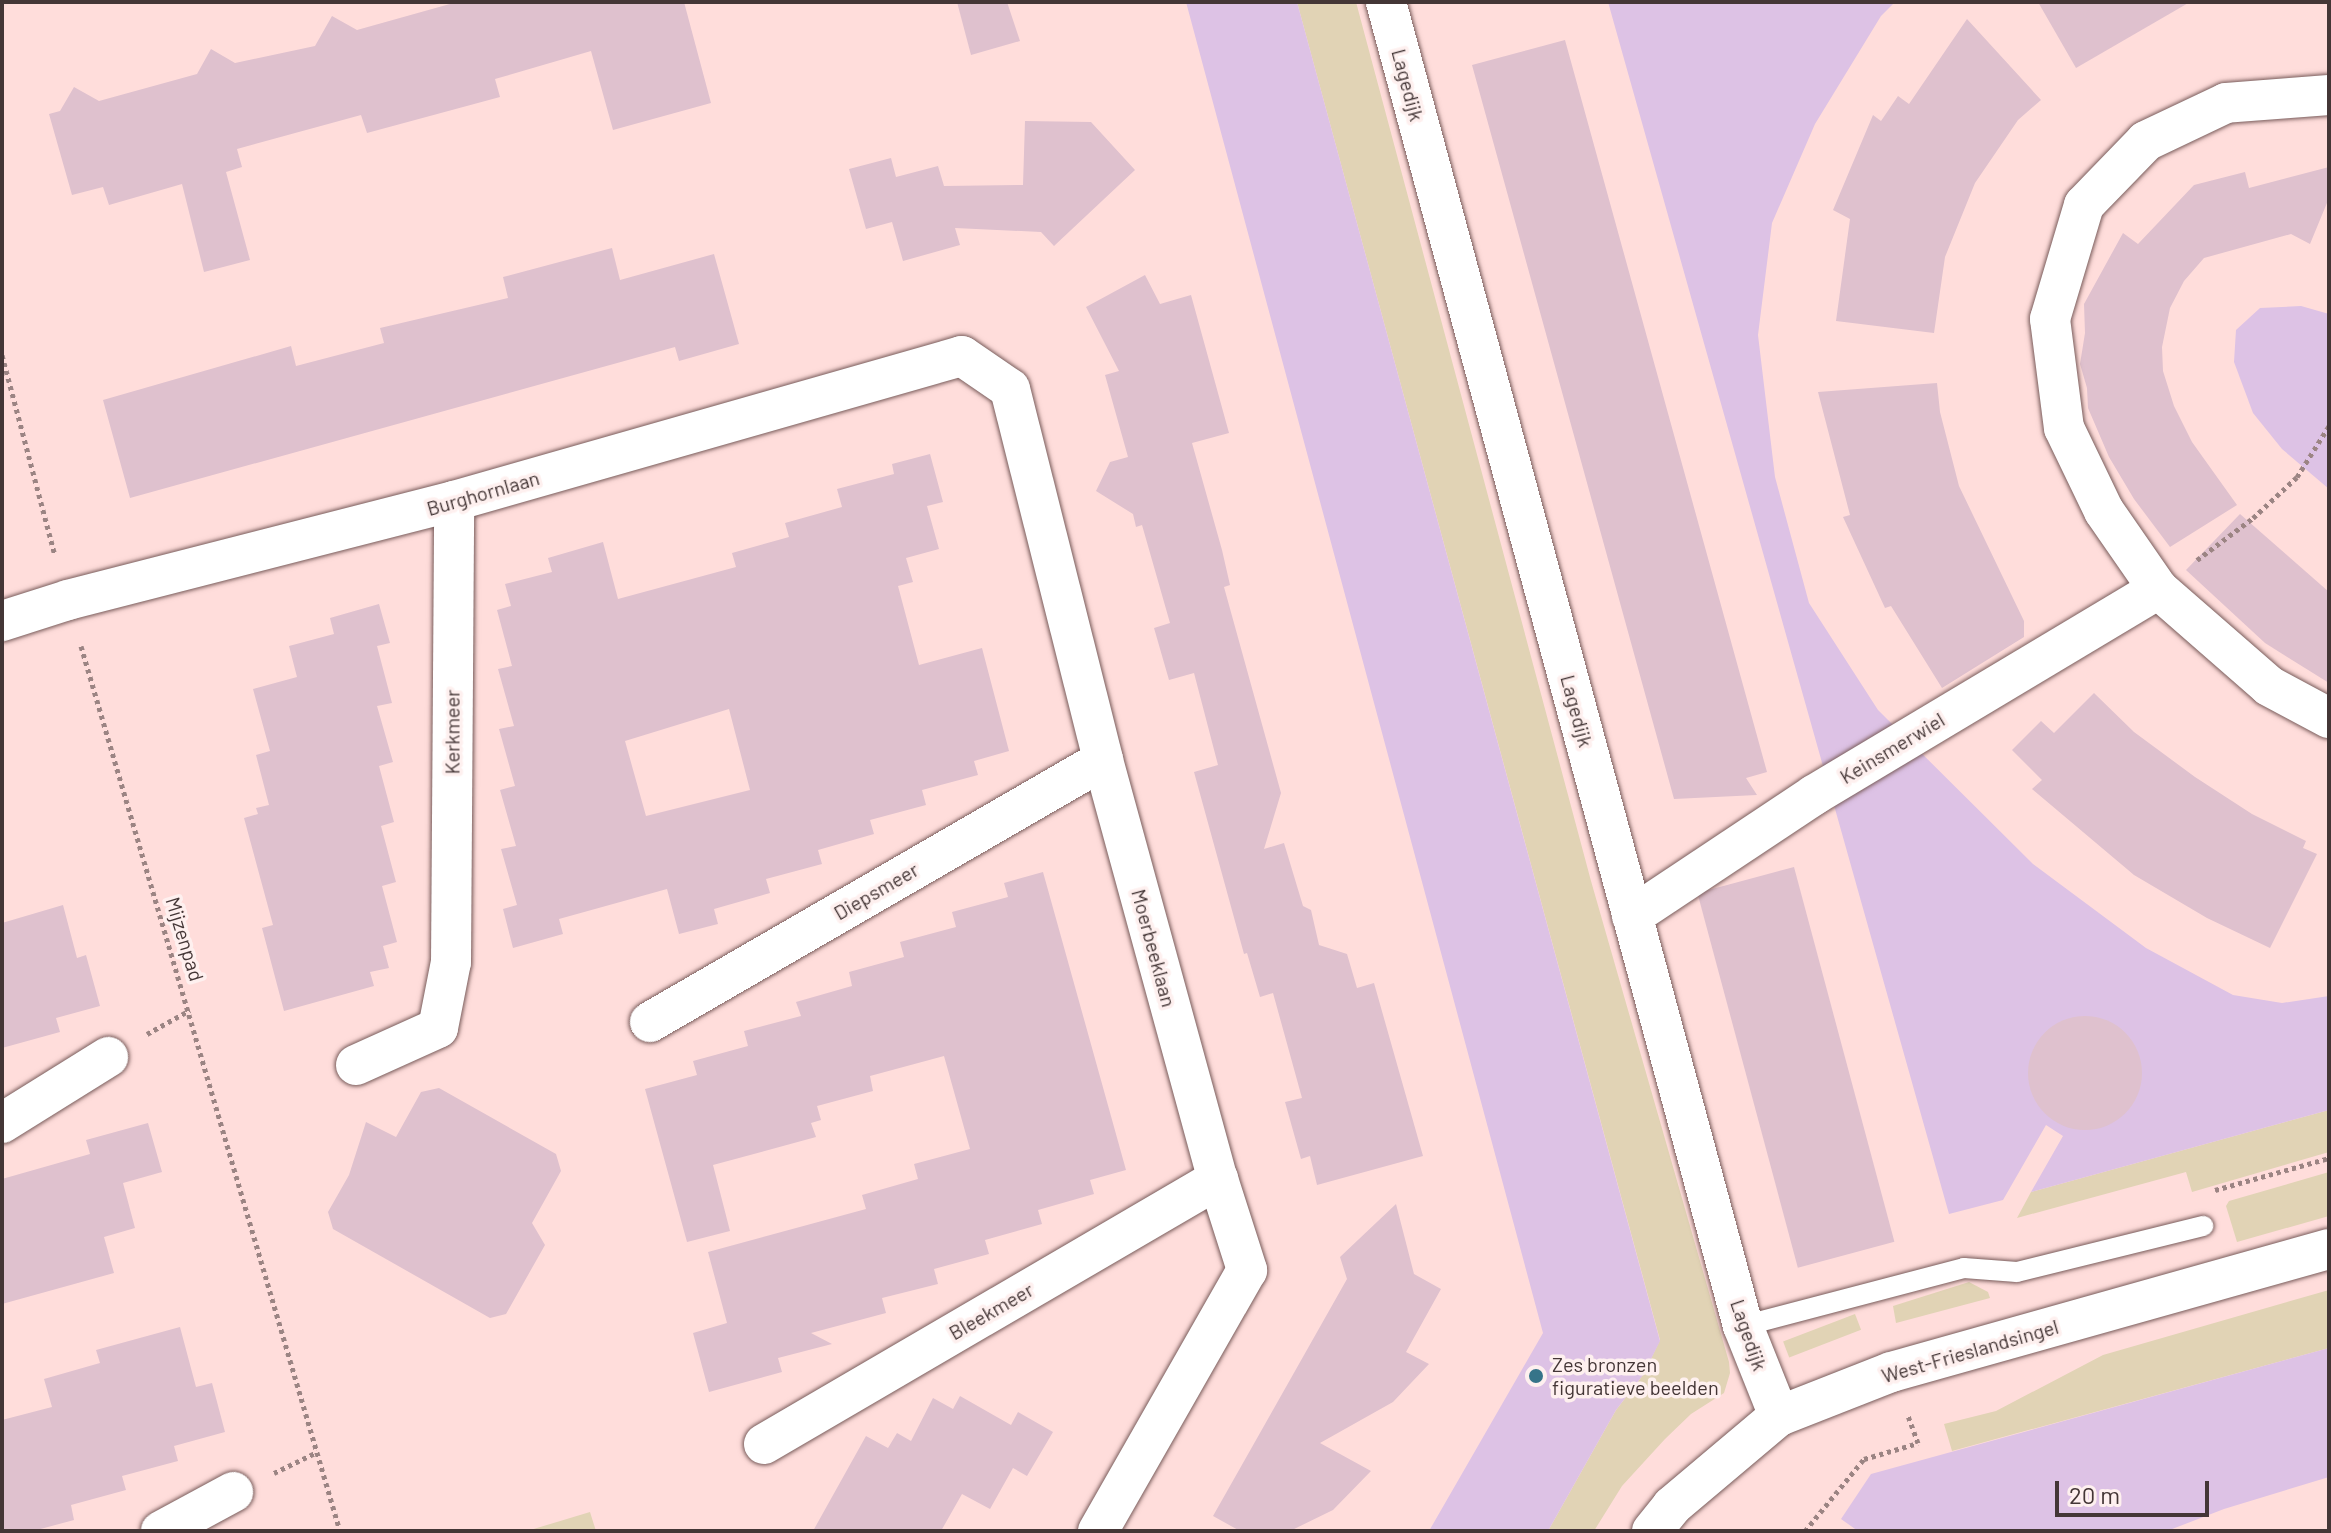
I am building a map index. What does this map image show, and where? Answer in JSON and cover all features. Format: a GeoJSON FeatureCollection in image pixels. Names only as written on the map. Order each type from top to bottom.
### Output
{"type":"FeatureCollection","features":[{"type":"Feature","properties":{"kind":"street","name":"Lagedijk"},"geometry":{"type":"LineString","coordinates":[[1386,2],[1743,1326],[1779,1416]]}},
{"type":"Feature","properties":{"kind":"street"},"geometry":{"type":"LineString","coordinates":[[2329,95],[2226,103],[2146,141],[2084,205],[2050,319],[2064,428],[2104,511],[2158,589],[2269,686],[2329,718]]}},
{"type":"Feature","properties":{"kind":"street","name":"Burghornlaan"},"geometry":{"type":"LineString","coordinates":[[2,621],[68,600],[454,501],[962,356]]}},
{"type":"Feature","properties":{"kind":"street","name":"Moerbeeklaan"},"geometry":{"type":"LineString","coordinates":[[962,356],[1010,389],[1103,760],[1218,1179],[1247,1270],[1098,1531]]}},
{"type":"Feature","properties":{"kind":"street","name":"Kerkmeer"},"geometry":{"type":"LineString","coordinates":[[356,1065],[438,1028],[451,962],[454,501]]}},
{"type":"Feature","properties":{"kind":"street","name":"Keinsmerwiel"},"geometry":{"type":"LineString","coordinates":[[1632,916],[1814,795],[2158,589]]}},
{"type":"Feature","properties":{"kind":"street","name":"Diepsmeer"},"geometry":{"type":"LineString","coordinates":[[650,1022],[1103,760]]}},
{"type":"Feature","properties":{"kind":"street"},"geometry":{"type":"LineString","coordinates":[[2,1123],[108,1057]]}},
{"type":"Feature","properties":{"kind":"street","name":"Bleekmeer"},"geometry":{"type":"LineString","coordinates":[[764,1444],[1218,1179]]}},
{"type":"Feature","properties":{"kind":"street","name":"West-Frieslandsingel"},"geometry":{"type":"LineString","coordinates":[[1652,1531],[1672,1506],[1779,1416],[1891,1372],[2329,1249]]}},
{"type":"Feature","properties":{"kind":"street"},"geometry":{"type":"LineString","coordinates":[[161,1531],[233,1492]]}},
{"type":"Feature","properties":{"kind":"lane"},"geometry":{"type":"LineString","coordinates":[[1743,1326],[1964,1268],[2017,1272],[2203,1226]]}},
{"type":"Feature","properties":{"kind":"path","name":"Mijzenpad"},"geometry":{"type":"LineString","coordinates":[[2,355],[68,600],[340,1531]]}},
{"type":"Feature","properties":{"kind":"path"},"geometry":{"type":"LineString","coordinates":[[2158,589],[2253,518],[2297,477],[2329,426]]}},
{"type":"Feature","properties":{"kind":"path"},"geometry":{"type":"LineString","coordinates":[[2203,1226],[2217,1222],[2210,1191],[2329,1158]]}},
{"type":"Feature","properties":{"kind":"path"},"geometry":{"type":"LineString","coordinates":[[1805,1531],[1864,1459]]}},
{"type":"Feature","properties":{"kind":"shaded area"},"geometry":{"type":"Polygon","coordinates":[[[1186,2],[1297,2],[1660,1341],[1643,1375],[1616,1410],[1548,1531],[1429,1531],[1543,1333],[1186,2]]]}},
{"type":"Feature","properties":{"kind":"shaded area"},"geometry":{"type":"Polygon","coordinates":[[[1297,2],[1356,2],[1591,881],[1729,1362],[1730,1373],[1724,1393],[1691,1414],[1665,1439],[1622,1486],[1594,1531],[1548,1531],[1616,1410],[1643,1375],[1660,1340],[1297,2]]]}},
{"type":"Feature","properties":{"kind":"shaded area"},"geometry":{"type":"Polygon","coordinates":[[[1608,2],[1895,2],[1881,16],[1815,124],[1772,223],[1758,335],[1775,477],[1809,603],[1878,710],[2033,864],[2146,948],[2233,995],[2282,1003],[2329,996],[2329,1110],[2031,1192],[2063,1136],[2046,1125],[2003,1200],[1949,1214],[1608,2]]]}},
{"type":"Feature","properties":{"kind":"shaded area"},"geometry":{"type":"Polygon","coordinates":[[[2301,306],[2329,314],[2329,489],[2282,449],[2253,413],[2234,362],[2236,330],[2260,308],[2301,306]]]}},
{"type":"Feature","properties":{"kind":"shaded area"},"geometry":{"type":"Polygon","coordinates":[[[2329,1110],[2329,1152],[2192,1192],[2186,1172],[2017,1218],[2031,1192],[2329,1110]]]}},
{"type":"Feature","properties":{"kind":"shaded area"},"geometry":{"type":"Polygon","coordinates":[[[2329,1172],[2329,1216],[2237,1242],[2226,1206],[2229,1201],[2329,1172]]]}},
{"type":"Feature","properties":{"kind":"shaded area"},"geometry":{"type":"Polygon","coordinates":[[[1969,1282],[1988,1292],[1990,1298],[1896,1323],[1893,1306],[1969,1282]]]}},
{"type":"Feature","properties":{"kind":"shaded area"},"geometry":{"type":"Polygon","coordinates":[[[2329,1290],[2329,1348],[1952,1451],[1944,1424],[1996,1411],[2103,1355],[2329,1290]]]}},
{"type":"Feature","properties":{"kind":"shaded area"},"geometry":{"type":"Polygon","coordinates":[[[1855,1314],[1861,1330],[1789,1357],[1783,1342],[1855,1314]]]}},
{"type":"Feature","properties":{"kind":"shaded area"},"geometry":{"type":"Polygon","coordinates":[[[2329,1348],[2329,1477],[2224,1509],[2167,1531],[1858,1531],[1841,1519],[1871,1474],[2329,1348]]]}},
{"type":"Feature","properties":{"kind":"shaded area"},"geometry":{"type":"Polygon","coordinates":[[[590,1512],[596,1531],[527,1531],[590,1512]]]}},
{"type":"Feature","properties":{"kind":"building"},"geometry":{"type":"Polygon","coordinates":[[[457,2],[684,2],[711,103],[613,130],[591,51],[495,79],[500,97],[367,133],[361,115],[237,149],[242,167],[226,172],[250,260],[204,272],[182,184],[109,205],[103,187],[72,195],[49,114],[60,111],[74,87],[99,101],[197,74],[211,49],[235,63],[315,46],[332,16],[357,30],[457,2]]]}},
{"type":"Feature","properties":{"kind":"building"},"geometry":{"type":"Polygon","coordinates":[[[957,2],[1007,2],[1020,41],[971,55],[957,2]]]}},
{"type":"Feature","properties":{"kind":"building"},"geometry":{"type":"Polygon","coordinates":[[[2038,2],[2190,2],[2076,68],[2038,2]]]}},
{"type":"Feature","properties":{"kind":"building"},"geometry":{"type":"Polygon","coordinates":[[[1967,19],[2041,100],[2018,120],[1975,183],[1945,257],[1934,333],[1836,321],[1850,219],[1833,210],[1873,115],[1881,121],[1898,96],[1909,104],[1967,19]]]}},
{"type":"Feature","properties":{"kind":"building"},"geometry":{"type":"Polygon","coordinates":[[[1565,40],[1767,772],[1746,778],[1757,795],[1674,799],[1472,65],[1565,40]]]}},
{"type":"Feature","properties":{"kind":"building"},"geometry":{"type":"Polygon","coordinates":[[[1025,121],[1091,122],[1135,170],[1054,246],[1041,232],[955,228],[960,245],[903,261],[892,222],[866,229],[849,169],[891,158],[896,177],[938,166],[944,186],[1023,185],[1025,121]]]}},
{"type":"Feature","properties":{"kind":"building"},"geometry":{"type":"Polygon","coordinates":[[[2329,167],[2329,198],[2310,244],[2291,234],[2204,258],[2184,281],[2170,308],[2162,347],[2163,371],[2174,406],[2192,442],[2237,505],[2170,547],[2134,499],[2109,457],[2088,408],[2087,388],[2080,364],[2085,333],[2084,304],[2123,233],[2138,244],[2194,185],[2245,172],[2249,188],[2329,167]]]}},
{"type":"Feature","properties":{"kind":"building"},"geometry":{"type":"Polygon","coordinates":[[[612,248],[620,280],[714,254],[739,344],[679,361],[675,347],[130,498],[103,400],[291,346],[296,366],[384,343],[380,328],[508,298],[503,277],[612,248]]]}},
{"type":"Feature","properties":{"kind":"building"},"geometry":{"type":"Polygon","coordinates":[[[1145,275],[1160,304],[1191,295],[1229,433],[1192,443],[1230,585],[1224,587],[1281,793],[1264,849],[1284,843],[1303,906],[1311,910],[1319,945],[1347,954],[1357,988],[1374,983],[1423,1156],[1317,1185],[1310,1156],[1301,1159],[1285,1102],[1302,1098],[1273,993],[1260,997],[1247,953],[1244,954],[1194,772],[1218,765],[1194,673],[1169,680],[1154,628],[1170,623],[1142,525],[1136,527],[1133,514],[1096,491],[1110,462],[1128,457],[1105,375],[1119,371],[1086,307],[1145,275]]]}},
{"type":"Feature","properties":{"kind":"building"},"geometry":{"type":"Polygon","coordinates":[[[1937,383],[1940,412],[1959,486],[2024,621],[2024,637],[1942,688],[1891,606],[1885,608],[1843,517],[1850,515],[1818,392],[1937,383]]]}},
{"type":"Feature","properties":{"kind":"building"},"geometry":{"type":"Polygon","coordinates":[[[930,454],[943,502],[927,506],[939,549],[906,558],[913,582],[898,586],[919,665],[982,648],[1009,751],[974,761],[978,775],[922,790],[926,805],[870,820],[874,834],[818,850],[822,864],[766,879],[770,893],[714,909],[718,924],[679,934],[667,889],[559,919],[563,934],[513,948],[503,909],[517,905],[501,849],[516,846],[500,790],[515,786],[499,729],[514,726],[498,669],[512,666],[497,610],[511,606],[505,584],[552,572],[548,558],[603,542],[618,599],[736,567],[732,553],[789,537],[785,523],[842,507],[837,489],[894,474],[892,464],[930,454]],[[729,709],[625,741],[646,816],[750,790],[729,709]]]}},
{"type":"Feature","properties":{"kind":"building"},"geometry":{"type":"Polygon","coordinates":[[[2240,514],[2329,592],[2329,683],[2265,643],[2186,570],[2240,514]]]}},
{"type":"Feature","properties":{"kind":"building"},"geometry":{"type":"Polygon","coordinates":[[[379,604],[390,643],[377,646],[392,703],[377,706],[393,762],[379,766],[394,822],[381,826],[396,882],[382,886],[397,942],[383,946],[389,968],[370,972],[374,986],[284,1011],[262,928],[273,925],[244,818],[258,814],[256,808],[269,805],[256,755],[270,751],[253,689],[297,677],[289,646],[334,634],[330,618],[379,604]]]}},
{"type":"Feature","properties":{"kind":"building"},"geometry":{"type":"Polygon","coordinates":[[[2094,693],[2134,732],[2195,777],[2252,814],[2306,841],[2303,848],[2317,854],[2270,948],[2207,918],[2134,875],[2032,789],[2042,780],[2012,750],[2041,721],[2054,733],[2094,693]]]}},
{"type":"Feature","properties":{"kind":"building"},"geometry":{"type":"Polygon","coordinates":[[[1794,867],[1894,1242],[1798,1268],[1697,893],[1794,867]]]}},
{"type":"Feature","properties":{"kind":"building"},"geometry":{"type":"Polygon","coordinates":[[[1043,872],[1126,1170],[1090,1180],[1094,1194],[1038,1210],[1042,1224],[985,1240],[989,1254],[934,1269],[938,1284],[882,1298],[886,1313],[811,1333],[832,1344],[778,1358],[782,1372],[709,1392],[693,1333],[727,1323],[708,1252],[866,1209],[862,1195],[918,1179],[914,1164],[970,1149],[944,1056],[870,1076],[873,1091],[817,1106],[821,1120],[811,1123],[816,1137],[713,1165],[730,1231],[687,1242],[645,1089],[697,1075],[693,1061],[748,1046],[744,1031],[801,1016],[796,1002],[852,986],[849,972],[904,957],[900,942],[956,927],[952,912],[1008,897],[1004,883],[1043,872]]]}},
{"type":"Feature","properties":{"kind":"building"},"geometry":{"type":"Polygon","coordinates":[[[63,905],[77,958],[86,955],[100,1006],[56,1018],[60,1032],[2,1048],[2,923],[63,905]]]}},
{"type":"Feature","properties":{"kind":"building"},"geometry":{"type":"Polygon","coordinates":[[[2085,1016],[2107,1020],[2125,1033],[2138,1051],[2142,1073],[2138,1095],[2125,1113],[2107,1126],[2085,1130],[2063,1126],[2045,1113],[2032,1095],[2028,1073],[2032,1051],[2045,1033],[2063,1020],[2085,1016]]]}},
{"type":"Feature","properties":{"kind":"building"},"geometry":{"type":"Polygon","coordinates":[[[439,1088],[556,1154],[561,1171],[532,1223],[545,1245],[506,1314],[490,1318],[333,1229],[328,1212],[349,1175],[366,1122],[396,1137],[421,1092],[439,1088]]]}},
{"type":"Feature","properties":{"kind":"building"},"geometry":{"type":"Polygon","coordinates":[[[148,1123],[162,1172],[123,1183],[135,1228],[104,1237],[114,1273],[2,1304],[2,1179],[90,1154],[86,1140],[148,1123]]]}},
{"type":"Feature","properties":{"kind":"building"},"geometry":{"type":"Polygon","coordinates":[[[1396,1204],[1414,1274],[1441,1289],[1406,1352],[1429,1364],[1393,1402],[1320,1443],[1371,1471],[1333,1510],[1290,1531],[1240,1531],[1213,1516],[1347,1279],[1340,1257],[1396,1204]]]}},
{"type":"Feature","properties":{"kind":"building"},"geometry":{"type":"Polygon","coordinates":[[[180,1327],[196,1387],[212,1383],[225,1432],[174,1446],[178,1461],[122,1476],[126,1490],[71,1505],[74,1520],[33,1531],[2,1531],[2,1420],[52,1407],[44,1379],[100,1363],[96,1350],[180,1327]]]}},
{"type":"Feature","properties":{"kind":"building"},"geometry":{"type":"Polygon","coordinates":[[[960,1396],[1011,1425],[1018,1412],[1053,1432],[1027,1476],[1013,1468],[990,1509],[962,1494],[941,1531],[813,1531],[866,1436],[888,1448],[897,1433],[911,1441],[933,1398],[953,1409],[960,1396]]]}},
{"type":"Feature","properties":{"kind":"place","name":"Zes bronzen figuratieve beelden"},"geometry":{"type":"Point","coordinates":[1536,1376]}}]}
